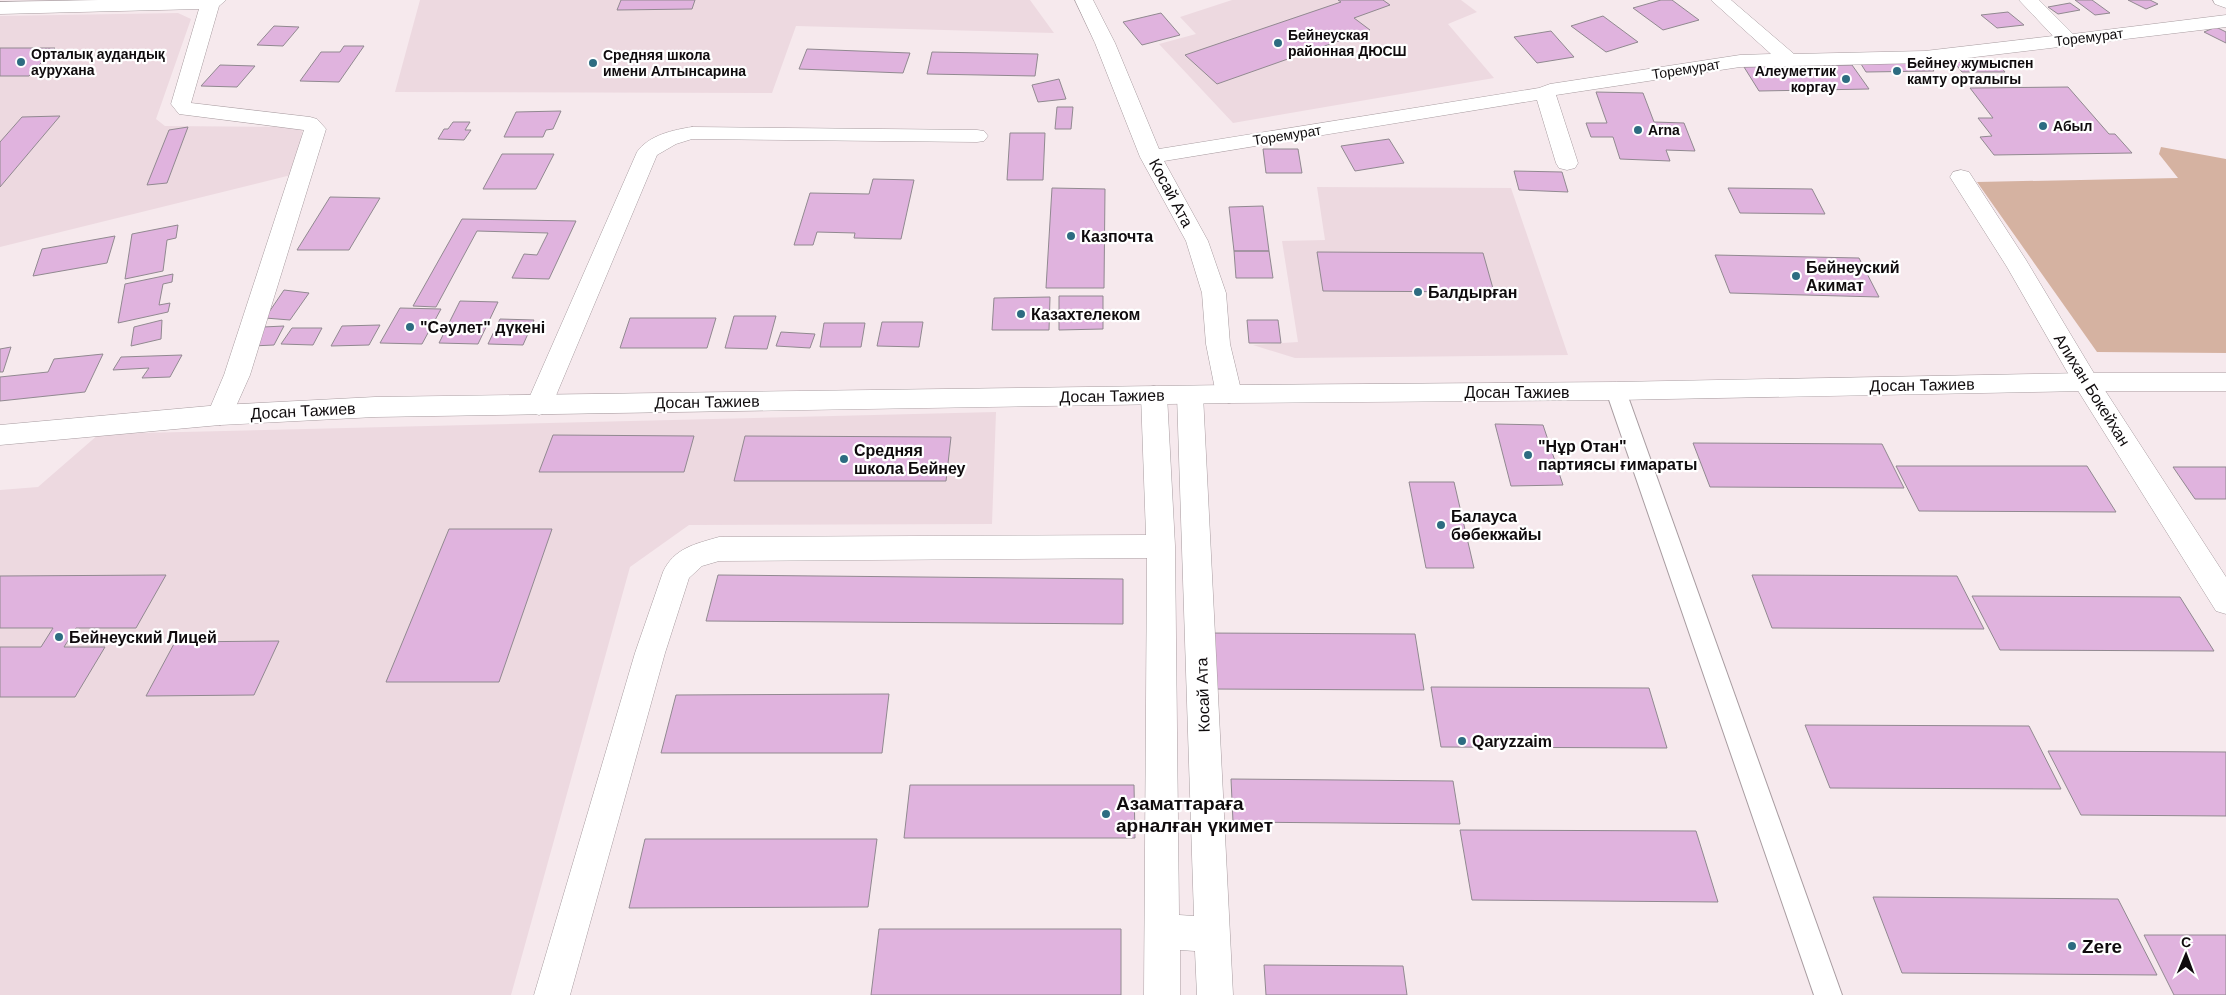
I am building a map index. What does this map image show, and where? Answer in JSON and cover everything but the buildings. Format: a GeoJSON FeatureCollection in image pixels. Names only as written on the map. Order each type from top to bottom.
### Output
{"type":"FeatureCollection","features":[{"type":"Feature","properties":{"kind":"street","name":"Косай Ата"},"geometry":{"type":"LineString","coordinates":[[1084,0],[1105,43],[1151,157],[1197,241],[1214,293],[1218,344],[1229,394]]}},
{"type":"Feature","properties":{"kind":"street"},"geometry":{"type":"LineString","coordinates":[[1720,0],[1789,60]]}},
{"type":"Feature","properties":{"kind":"street"},"geometry":{"type":"LineString","coordinates":[[2028,0],[2068,40]]}},
{"type":"Feature","properties":{"kind":"street"},"geometry":{"type":"LineString","coordinates":[[2222,0],[2226,2]]}},
{"type":"Feature","properties":{"kind":"street"},"geometry":{"type":"LineString","coordinates":[[0,8],[213,1],[181,104],[186,110],[310,123],[315,129],[237,375],[220,415]]}},
{"type":"Feature","properties":{"kind":"street","name":"Торемурат"},"geometry":{"type":"LineString","coordinates":[[1151,157],[1545,93],[1550,90],[1740,61],[1925,57],[2226,21]]}},
{"type":"Feature","properties":{"kind":"street"},"geometry":{"type":"LineString","coordinates":[[1545,93],[1567,163]]}},
{"type":"Feature","properties":{"kind":"street"},"geometry":{"type":"LineString","coordinates":[[539,405],[648,152],[660,142],[674,136],[692,133],[977,136]]}},
{"type":"Feature","properties":{"kind":"street","name":"Алихан Бокейхан"},"geometry":{"type":"LineString","coordinates":[[1961,177],[2018,266],[2086,382],[2226,602]]}},
{"type":"Feature","properties":{"kind":"street","name":"Досан Тажиев"},"geometry":{"type":"LineString","coordinates":[[0,435],[220,415],[375,407],[1229,394],[1616,391],[2086,382],[2226,382]]}},
{"type":"Feature","properties":{"kind":"street"},"geometry":{"type":"LineString","coordinates":[[1616,391],[1828,995]]}},
{"type":"Feature","properties":{"kind":"street"},"geometry":{"type":"LineString","coordinates":[[1154,395],[1161,546],[1162,995]]}},
{"type":"Feature","properties":{"kind":"street","name":"Косай Ата"},"geometry":{"type":"LineString","coordinates":[[1190,395],[1215,995]]}},
{"type":"Feature","properties":{"kind":"street"},"geometry":{"type":"LineString","coordinates":[[552,995],[653,644],[676,572],[692,557],[719,549],[1161,546]]}},
{"type":"Feature","properties":{"kind":"street"},"geometry":{"type":"LineString","coordinates":[[1162,932],[1212,934]]}},
{"type":"Feature","properties":{"kind":"shaded area","name":"Средняя школа имени Алтынсарина"},"geometry":{"type":"Polygon","coordinates":[[[420,0],[1030,0],[1054,33],[796,26],[772,93],[395,92],[420,0]]]}},
{"type":"Feature","properties":{"kind":"shaded area"},"geometry":{"type":"Polygon","coordinates":[[[1232,0],[1461,0],[1477,12],[1448,24],[1494,78],[1233,123],[1159,44],[1196,34],[1180,17],[1232,0]]]}},
{"type":"Feature","properties":{"kind":"shaded area"},"geometry":{"type":"Polygon","coordinates":[[[178,13],[191,19],[156,119],[165,126],[303,127],[295,174],[0,247],[0,16],[178,13]]]}},
{"type":"Feature","properties":{"kind":"shaded area"},"geometry":{"type":"Polygon","coordinates":[[[2161,147],[2226,159],[2226,353],[2097,352],[1977,182],[2178,178],[2159,154],[2161,147]]]}},
{"type":"Feature","properties":{"kind":"shaded area","name":"Балдырған"},"geometry":{"type":"Polygon","coordinates":[[[1317,187],[1511,188],[1568,355],[1295,358],[1253,345],[1298,342],[1282,241],[1325,240],[1317,187]]]}},
{"type":"Feature","properties":{"kind":"shaded area"},"geometry":{"type":"Polygon","coordinates":[[[996,412],[992,524],[689,525],[630,567],[511,995],[0,995],[0,490],[38,487],[99,434],[996,412]]]}},
{"type":"Feature","properties":{"kind":"place","name":"Бейнеуская районная ДЮСШ"},"geometry":{"type":"Point","coordinates":[1278,43]}},
{"type":"Feature","properties":{"kind":"place","name":"Орталық аудандық аурухана"},"geometry":{"type":"Point","coordinates":[21,62]}},
{"type":"Feature","properties":{"kind":"place","name":"Средняя школа имени Алтынсарина"},"geometry":{"type":"Point","coordinates":[593,63]}},
{"type":"Feature","properties":{"kind":"place","name":"Бейнеу жумыспен камту орталыгы"},"geometry":{"type":"Point","coordinates":[1897,71]}},
{"type":"Feature","properties":{"kind":"place","name":"Алеуметтик коргау"},"geometry":{"type":"Point","coordinates":[1846,79]}},
{"type":"Feature","properties":{"kind":"place","name":"Абыл"},"geometry":{"type":"Point","coordinates":[2043,126]}},
{"type":"Feature","properties":{"kind":"place","name":"Arna"},"geometry":{"type":"Point","coordinates":[1638,130]}},
{"type":"Feature","properties":{"kind":"place","name":"Казпочта"},"geometry":{"type":"Point","coordinates":[1071,236]}},
{"type":"Feature","properties":{"kind":"place","name":"Бейнеуский Акимат"},"geometry":{"type":"Point","coordinates":[1796,276]}},
{"type":"Feature","properties":{"kind":"place","name":"Балдырған"},"geometry":{"type":"Point","coordinates":[1418,292]}},
{"type":"Feature","properties":{"kind":"place","name":"Казахтелеком"},"geometry":{"type":"Point","coordinates":[1021,314]}},
{"type":"Feature","properties":{"kind":"place","name":"\"Сәулет\" дүкені"},"geometry":{"type":"Point","coordinates":[410,327]}},
{"type":"Feature","properties":{"kind":"place","name":"\"Нұр Отан\" партиясы ғимараты"},"geometry":{"type":"Point","coordinates":[1528,455]}},
{"type":"Feature","properties":{"kind":"place","name":"Средняя школа Бейнеу"},"geometry":{"type":"Point","coordinates":[844,459]}},
{"type":"Feature","properties":{"kind":"place","name":"Балауса бөбекжайы"},"geometry":{"type":"Point","coordinates":[1441,525]}},
{"type":"Feature","properties":{"kind":"place","name":"Бейнеуский Лицей"},"geometry":{"type":"Point","coordinates":[59,637]}},
{"type":"Feature","properties":{"kind":"place","name":"Qaryzzaim"},"geometry":{"type":"Point","coordinates":[1462,741]}},
{"type":"Feature","properties":{"kind":"place","name":"Азаматтараға арналған үкимет"},"geometry":{"type":"Point","coordinates":[1106,814]}},
{"type":"Feature","properties":{"kind":"place","name":"Zere"},"geometry":{"type":"Point","coordinates":[2072,946]}}]}
